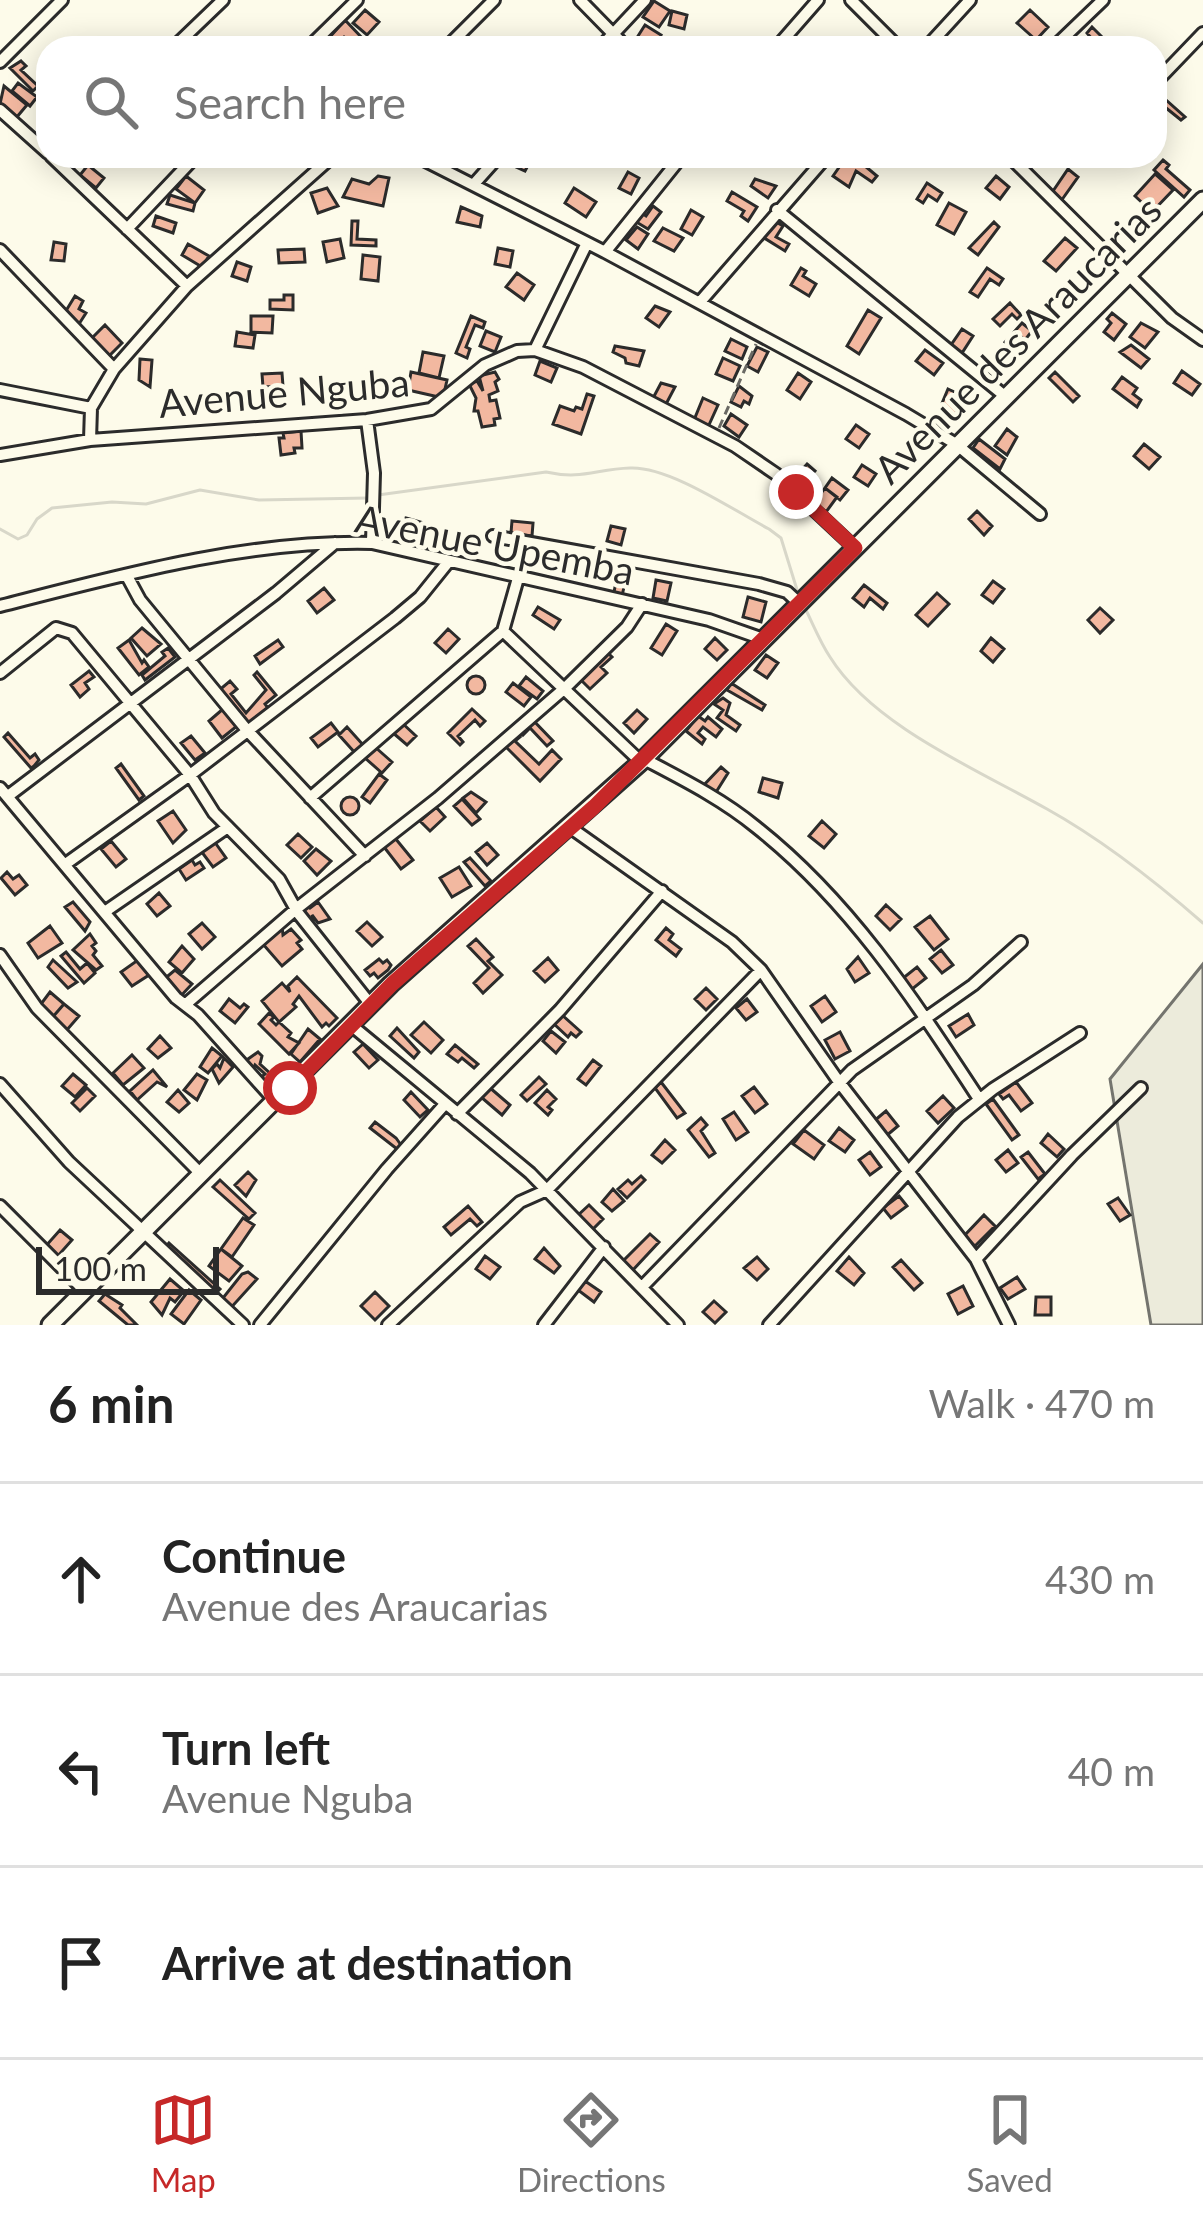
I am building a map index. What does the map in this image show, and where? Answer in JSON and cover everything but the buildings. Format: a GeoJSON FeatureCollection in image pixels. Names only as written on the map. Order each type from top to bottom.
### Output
{"type":"FeatureCollection","features":[{"type":"Feature","properties":{"kind":"street"},"geometry":{"type":"LineString","coordinates":[[0,62],[62,0]]}},
{"type":"Feature","properties":{"kind":"street"},"geometry":{"type":"LineString","coordinates":[[186,36],[224,0]]}},
{"type":"Feature","properties":{"kind":"street"},"geometry":{"type":"LineString","coordinates":[[320,36],[357,0]]}},
{"type":"Feature","properties":{"kind":"street"},"geometry":{"type":"LineString","coordinates":[[458,36],[494,0]]}},
{"type":"Feature","properties":{"kind":"street"},"geometry":{"type":"LineString","coordinates":[[580,0],[614,34],[645,0]]}},
{"type":"Feature","properties":{"kind":"street"},"geometry":{"type":"LineString","coordinates":[[786,36],[818,0]]}},
{"type":"Feature","properties":{"kind":"street"},"geometry":{"type":"LineString","coordinates":[[850,0],[886,36]]}},
{"type":"Feature","properties":{"kind":"street"},"geometry":{"type":"LineString","coordinates":[[937,36],[970,0]]}},
{"type":"Feature","properties":{"kind":"street"},"geometry":{"type":"LineString","coordinates":[[1066,36],[1103,0]]}},
{"type":"Feature","properties":{"kind":"street"},"geometry":{"type":"LineString","coordinates":[[1167,70],[1203,33]]}},
{"type":"Feature","properties":{"kind":"street"},"geometry":{"type":"LineString","coordinates":[[0,110],[36,141]]}},
{"type":"Feature","properties":{"kind":"street"},"geometry":{"type":"LineString","coordinates":[[66,168],[187,286]]}},
{"type":"Feature","properties":{"kind":"street"},"geometry":{"type":"LineString","coordinates":[[127,229],[185,168]]}},
{"type":"Feature","properties":{"kind":"street"},"geometry":{"type":"LineString","coordinates":[[90,440],[91,408],[115,369],[187,286],[320,168]]}},
{"type":"Feature","properties":{"kind":"street"},"geometry":{"type":"LineString","coordinates":[[441,168],[895,407],[956,444],[1040,514]]}},
{"type":"Feature","properties":{"kind":"street"},"geometry":{"type":"LineString","coordinates":[[474,184],[488,168]]}},
{"type":"Feature","properties":{"kind":"street"},"geometry":{"type":"LineString","coordinates":[[605,252],[672,168]]}},
{"type":"Feature","properties":{"kind":"street"},"geometry":{"type":"LineString","coordinates":[[700,302],[816,168]]}},
{"type":"Feature","properties":{"kind":"street"},"geometry":{"type":"LineString","coordinates":[[1021,168],[1172,318],[1203,340]]}},
{"type":"Feature","properties":{"kind":"street","name":"Avenue des Araucarias"},"geometry":{"type":"LineString","coordinates":[[50,1325],[371,1005],[643,760],[1203,200]]}},
{"type":"Feature","properties":{"kind":"street"},"geometry":{"type":"LineString","coordinates":[[777,210],[1006,397]]}},
{"type":"Feature","properties":{"kind":"street"},"geometry":{"type":"LineString","coordinates":[[586,243],[535,350],[583,368],[716,435],[776,474],[855,548]]}},
{"type":"Feature","properties":{"kind":"street"},"geometry":{"type":"LineString","coordinates":[[0,250],[115,369]]}},
{"type":"Feature","properties":{"kind":"street","name":"Avenue Nguba"},"geometry":{"type":"LineString","coordinates":[[0,455],[90,440],[367,420],[438,406],[460,382],[485,365],[518,351],[535,350]]}},
{"type":"Feature","properties":{"kind":"street"},"geometry":{"type":"LineString","coordinates":[[0,390],[91,408]]}},
{"type":"Feature","properties":{"kind":"street"},"geometry":{"type":"LineString","coordinates":[[367,420],[374,489],[372,544]]}},
{"type":"Feature","properties":{"kind":"street"},"geometry":{"type":"LineString","coordinates":[[493,536],[778,588],[800,604]]}},
{"type":"Feature","properties":{"kind":"street"},"geometry":{"type":"LineString","coordinates":[[276,1102],[176,998],[4,792],[276,593],[335,543]]}},
{"type":"Feature","properties":{"kind":"street","name":"Avenue Upemba"},"geometry":{"type":"LineString","coordinates":[[0,606],[232,554],[335,543],[372,544],[642,604],[740,628],[764,639]]}},
{"type":"Feature","properties":{"kind":"street"},"geometry":{"type":"LineString","coordinates":[[67,863],[190,776],[410,607],[448,561]]}},
{"type":"Feature","properties":{"kind":"street"},"geometry":{"type":"LineString","coordinates":[[127,576],[140,600],[246,729],[365,856]]}},
{"type":"Feature","properties":{"kind":"street"},"geometry":{"type":"LineString","coordinates":[[310,798],[503,631],[518,578]]}},
{"type":"Feature","properties":{"kind":"street"},"geometry":{"type":"LineString","coordinates":[[186,1004],[565,688],[627,627],[642,604]]}},
{"type":"Feature","properties":{"kind":"street"},"geometry":{"type":"LineString","coordinates":[[0,673],[61,627],[89,650],[207,804],[279,879],[296,909],[371,1005]]}},
{"type":"Feature","properties":{"kind":"street"},"geometry":{"type":"LineString","coordinates":[[503,631],[643,760],[743,817],[806,872],[856,923],[980,1099]]}},
{"type":"Feature","properties":{"kind":"street"},"geometry":{"type":"LineString","coordinates":[[106,911],[228,827]]}},
{"type":"Feature","properties":{"kind":"street"},"geometry":{"type":"LineString","coordinates":[[571,828],[733,943],[761,970],[839,1082],[976,1259],[1009,1325]]}},
{"type":"Feature","properties":{"kind":"street"},"geometry":{"type":"LineString","coordinates":[[457,1114],[560,1010],[662,891]]}},
{"type":"Feature","properties":{"kind":"street"},"geometry":{"type":"LineString","coordinates":[[643,1286],[839,1082],[973,985],[1022,942]]}},
{"type":"Feature","properties":{"kind":"street"},"geometry":{"type":"LineString","coordinates":[[0,955],[37,1008],[202,1174]]}},
{"type":"Feature","properties":{"kind":"street"},"geometry":{"type":"LineString","coordinates":[[388,1325],[520,1202],[547,1190],[761,970]]}},
{"type":"Feature","properties":{"kind":"street"},"geometry":{"type":"LineString","coordinates":[[351,1025],[547,1190],[678,1325]]}},
{"type":"Feature","properties":{"kind":"street"},"geometry":{"type":"LineString","coordinates":[[769,1325],[980,1099],[1080,1033]]}},
{"type":"Feature","properties":{"kind":"street"},"geometry":{"type":"LineString","coordinates":[[0,1084],[69,1162],[243,1325]]}},
{"type":"Feature","properties":{"kind":"street"},"geometry":{"type":"LineString","coordinates":[[976,1259],[1141,1088]]}},
{"type":"Feature","properties":{"kind":"street"},"geometry":{"type":"LineString","coordinates":[[260,1325],[445,1104]]}},
{"type":"Feature","properties":{"kind":"street"},"geometry":{"type":"LineString","coordinates":[[0,1206],[85,1291]]}},
{"type":"Feature","properties":{"kind":"street"},"geometry":{"type":"LineString","coordinates":[[544,1325],[604,1246]]}},
{"type":"Feature","properties":{"kind":"path"},"geometry":{"type":"LineString","coordinates":[[716,435],[759,337]]}},
{"type":"Feature","properties":{"kind":"shaded area"},"geometry":{"type":"Polygon","coordinates":[[[1203,964],[1203,1325],[1151,1325],[1110,1079],[1203,964]]]}},
{"type":"Feature","properties":{"kind":"waterway"},"geometry":{"type":"LineString","coordinates":[[378,495],[546,472],[570,475],[646,469],[701,491],[781,538],[798,593]]}},
{"type":"Feature","properties":{"kind":"waterway"},"geometry":{"type":"LineString","coordinates":[[0,529],[18,539],[52,508],[146,504],[200,490],[259,500],[368,498]]}},
{"type":"Feature","properties":{"kind":"waterway"},"geometry":{"type":"LineString","coordinates":[[805,608],[830,657],[872,704],[929,744],[1088,834],[1203,923]]}},
{"type":"Feature","properties":{"kind":"route"},"geometry":{"type":"LineString","coordinates":[[290,1088],[392,984],[594,807],[855,548],[796,492]]}}]}
